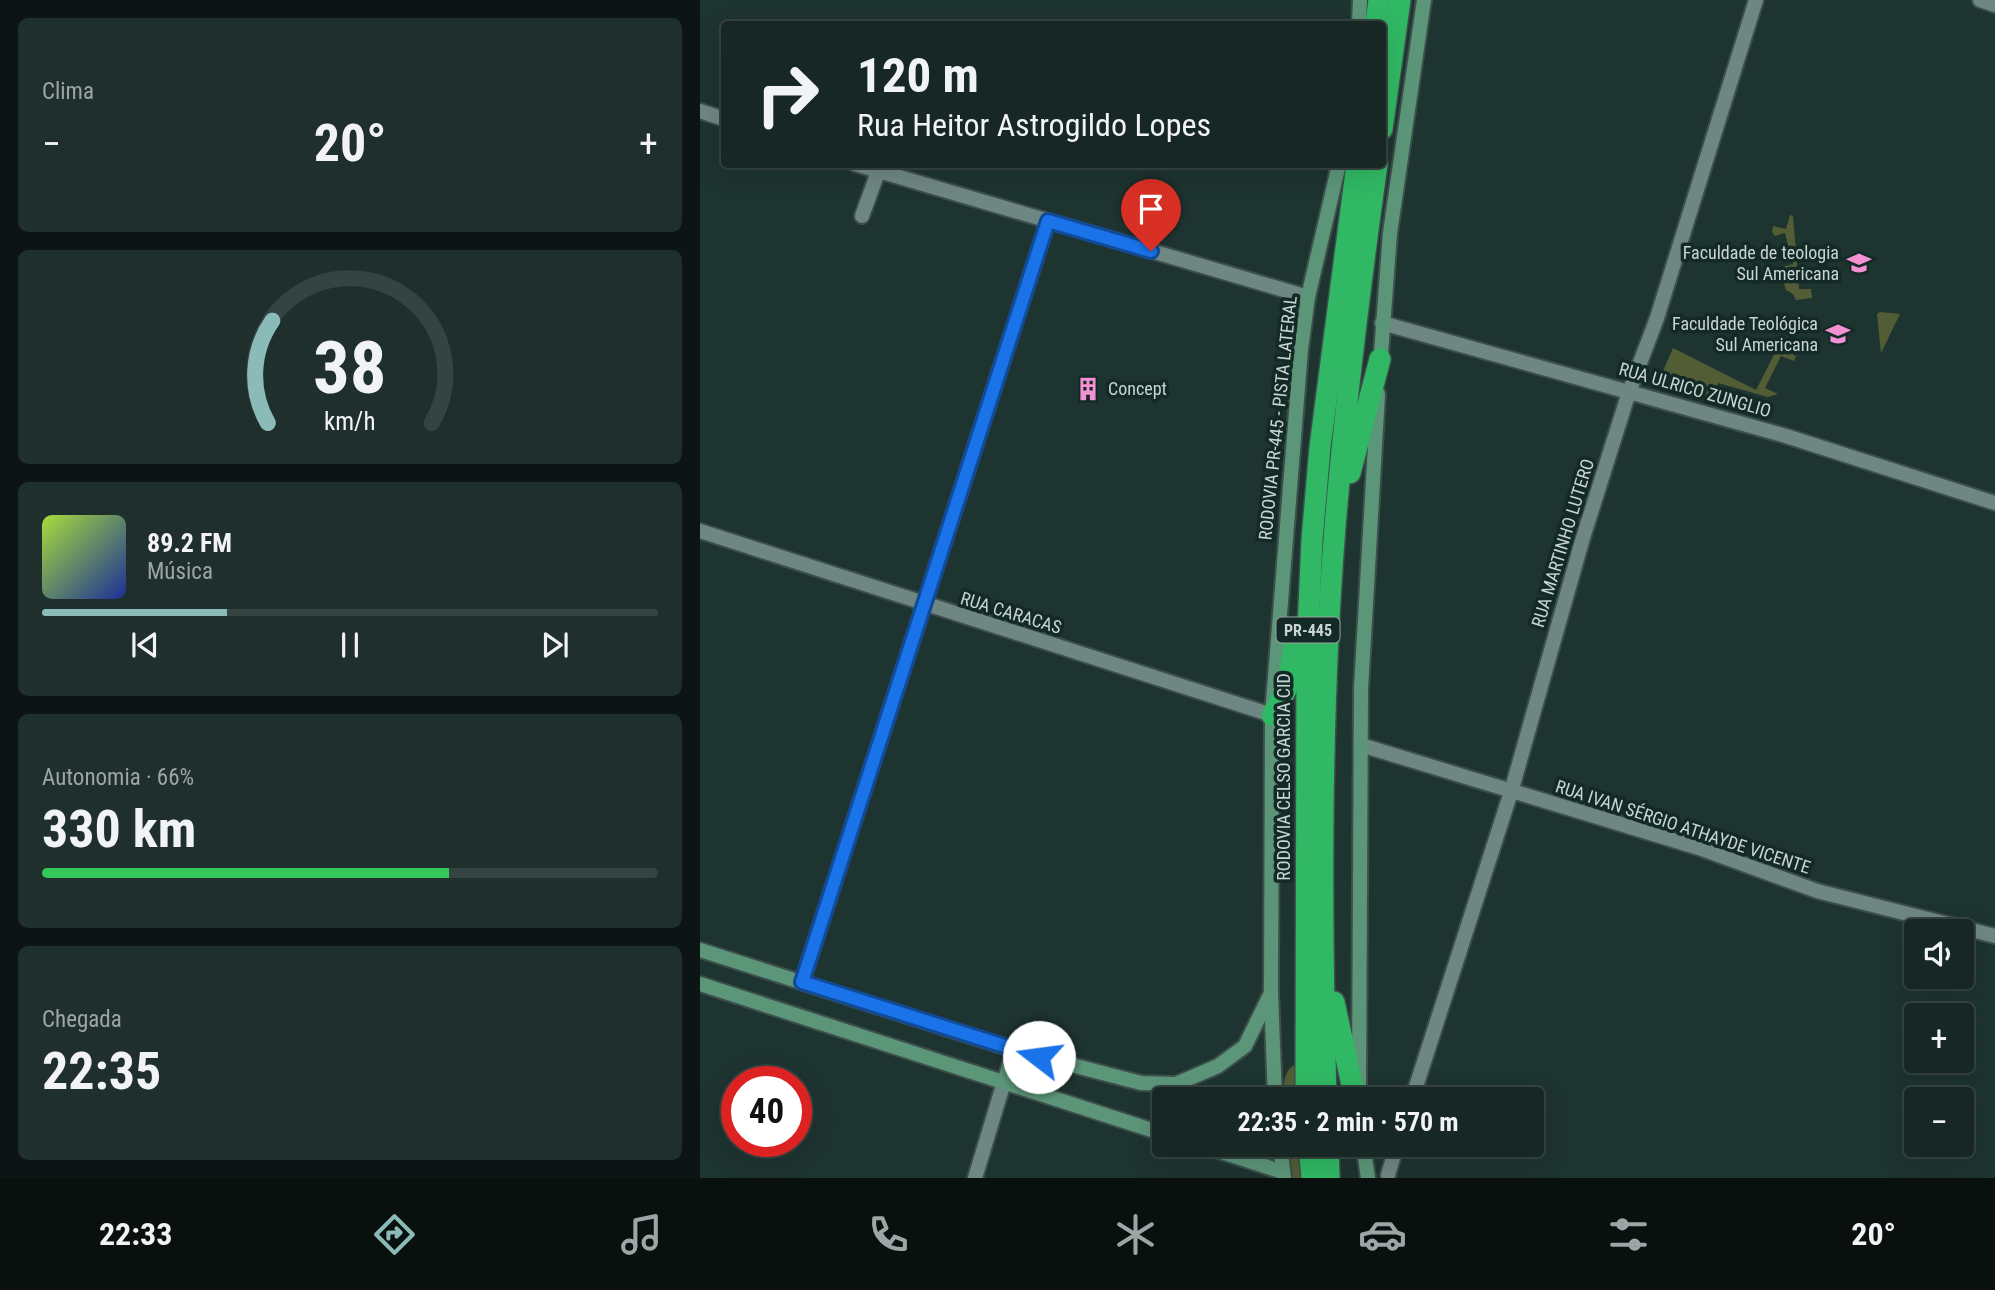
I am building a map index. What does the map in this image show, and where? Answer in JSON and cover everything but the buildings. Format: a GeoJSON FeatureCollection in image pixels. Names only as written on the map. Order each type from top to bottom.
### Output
{"type":"FeatureCollection","features":[{"type":"Feature","properties":{"kind":"highway"},"geometry":{"type":"LineString","coordinates":[[1376,21],[1379,0]]}},
{"type":"Feature","properties":{"kind":"highway"},"geometry":{"type":"LineString","coordinates":[[1386,100],[1400,0]]}},
{"type":"Feature","properties":{"kind":"highway"},"geometry":{"type":"LineString","coordinates":[[1339,305],[1340,168]]}},
{"type":"Feature","properties":{"kind":"highway","name":"RODOVIA CELSO GARCIA CID"},"geometry":{"type":"LineString","coordinates":[[1306,1087],[1307,650],[1312,540],[1356,168]]}},
{"type":"Feature","properties":{"kind":"highway","name":"PR-445"},"geometry":{"type":"LineString","coordinates":[[1326,1087],[1321,928],[1335,529],[1356,320],[1376,168]]}},
{"type":"Feature","properties":{"kind":"highway"},"geometry":{"type":"LineString","coordinates":[[1335,529],[1380,359]]}},
{"type":"Feature","properties":{"kind":"highway"},"geometry":{"type":"LineString","coordinates":[[1272,715],[1287,688],[1312,540]]}},
{"type":"Feature","properties":{"kind":"highway"},"geometry":{"type":"LineString","coordinates":[[1321,928],[1354,1087]]}},
{"type":"Feature","properties":{"kind":"highway"},"geometry":{"type":"LineString","coordinates":[[1310,1157],[1312,1178]]}},
{"type":"Feature","properties":{"kind":"highway"},"geometry":{"type":"LineString","coordinates":[[1328,1157],[1329,1178]]}},
{"type":"Feature","properties":{"kind":"street"},"geometry":{"type":"LineString","coordinates":[[1359,21],[1360,0]]}},
{"type":"Feature","properties":{"kind":"street"},"geometry":{"type":"LineString","coordinates":[[1380,359],[1390,233],[1424,0]]}},
{"type":"Feature","properties":{"kind":"street","name":"RUA MARTINHO LUTERO"},"geometry":{"type":"LineString","coordinates":[[1416,1087],[1511,792],[1582,541],[1629,392],[1657,318],[1756,0]]}},
{"type":"Feature","properties":{"kind":"street"},"geometry":{"type":"LineString","coordinates":[[1980,0],[1995,5]]}},
{"type":"Feature","properties":{"kind":"street"},"geometry":{"type":"LineString","coordinates":[[700,111],[721,118]]}},
{"type":"Feature","properties":{"kind":"street"},"geometry":{"type":"LineString","coordinates":[[865,168],[1308,297]]}},
{"type":"Feature","properties":{"kind":"street","name":"RODOVIA PR-445 - PISTA LATERAL"},"geometry":{"type":"LineString","coordinates":[[1275,678],[1300,363],[1308,297],[1339,168]]}},
{"type":"Feature","properties":{"kind":"street"},"geometry":{"type":"LineString","coordinates":[[862,216],[878,173]]}},
{"type":"Feature","properties":{"kind":"street"},"geometry":{"type":"LineString","coordinates":[[802,982],[1048,221]]}},
{"type":"Feature","properties":{"kind":"street","name":"RUA ULRICO ZUNGLIO"},"geometry":{"type":"LineString","coordinates":[[1382,323],[1930,480],[1995,503]]}},
{"type":"Feature","properties":{"kind":"street","name":"PR-445"},"geometry":{"type":"LineString","coordinates":[[1357,1087],[1361,689],[1380,359]]}},
{"type":"Feature","properties":{"kind":"street","name":"RUA CARACAS"},"geometry":{"type":"LineString","coordinates":[[700,531],[925,606],[1272,715]]}},
{"type":"Feature","properties":{"kind":"street","name":"RODOVIA CELSO GARCIA CID"},"geometry":{"type":"LineString","coordinates":[[1275,678],[1272,715],[1271,992],[1275,1087]]}},
{"type":"Feature","properties":{"kind":"street","name":"RUA IVAN SÉRGIO ATHAYDE VICENTE"},"geometry":{"type":"LineString","coordinates":[[1361,745],[1699,848],[1817,891],[1995,936]]}},
{"type":"Feature","properties":{"kind":"street"},"geometry":{"type":"LineString","coordinates":[[700,950],[1014,1050],[1157,1087]]}},
{"type":"Feature","properties":{"kind":"street"},"geometry":{"type":"LineString","coordinates":[[700,984],[1152,1130]]}},
{"type":"Feature","properties":{"kind":"street"},"geometry":{"type":"LineString","coordinates":[[1186,1087],[1245,1046],[1271,992]]}},
{"type":"Feature","properties":{"kind":"street"},"geometry":{"type":"LineString","coordinates":[[975,1178],[1014,1050]]}},
{"type":"Feature","properties":{"kind":"street"},"geometry":{"type":"LineString","coordinates":[[1233,1157],[1283,1175],[1281,1157]]}},
{"type":"Feature","properties":{"kind":"street"},"geometry":{"type":"LineString","coordinates":[[1365,1157],[1368,1175],[1393,1176],[1395,1157]]}},
{"type":"Feature","properties":{"kind":"green space"},"geometry":{"type":"Polygon","coordinates":[[[1790,215],[1793,216],[1799,289],[1811,289],[1812,298],[1796,300],[1793,294],[1786,290],[1779,268],[1793,264],[1785,233],[1775,236],[1772,232],[1773,226],[1786,229],[1790,215]]]}},
{"type":"Feature","properties":{"kind":"green space"},"geometry":{"type":"Polygon","coordinates":[[[1877,314],[1900,314],[1881,353],[1877,314]]]}},
{"type":"Feature","properties":{"kind":"green space"},"geometry":{"type":"Polygon","coordinates":[[[1778,347],[1796,356],[1794,361],[1781,356],[1765,388],[1778,394],[1768,397],[1718,383],[1714,399],[1666,384],[1660,378],[1673,348],[1756,390],[1778,347]]]}},
{"type":"Feature","properties":{"kind":"green space"},"geometry":{"type":"Polygon","coordinates":[[[1299,1063],[1301,1087],[1284,1087],[1287,1073],[1299,1063]]]}},
{"type":"Feature","properties":{"kind":"green space"},"geometry":{"type":"Polygon","coordinates":[[[1289,1157],[1307,1157],[1309,1178],[1291,1178],[1289,1157]]]}},
{"type":"Feature","properties":{"kind":"place","name":"Faculdade de teologia Sul Americana"},"geometry":{"type":"Point","coordinates":[1859,263]}},
{"type":"Feature","properties":{"kind":"place","name":"Faculdade Teológica Sul Americana"},"geometry":{"type":"Point","coordinates":[1838,334]}},
{"type":"Feature","properties":{"kind":"place","name":"Concept"},"geometry":{"type":"Point","coordinates":[1088,389]}},
{"type":"Feature","properties":{"kind":"route"},"geometry":{"type":"LineString","coordinates":[[1039,1057],[802,982],[1048,221],[1151,251]]}}]}
